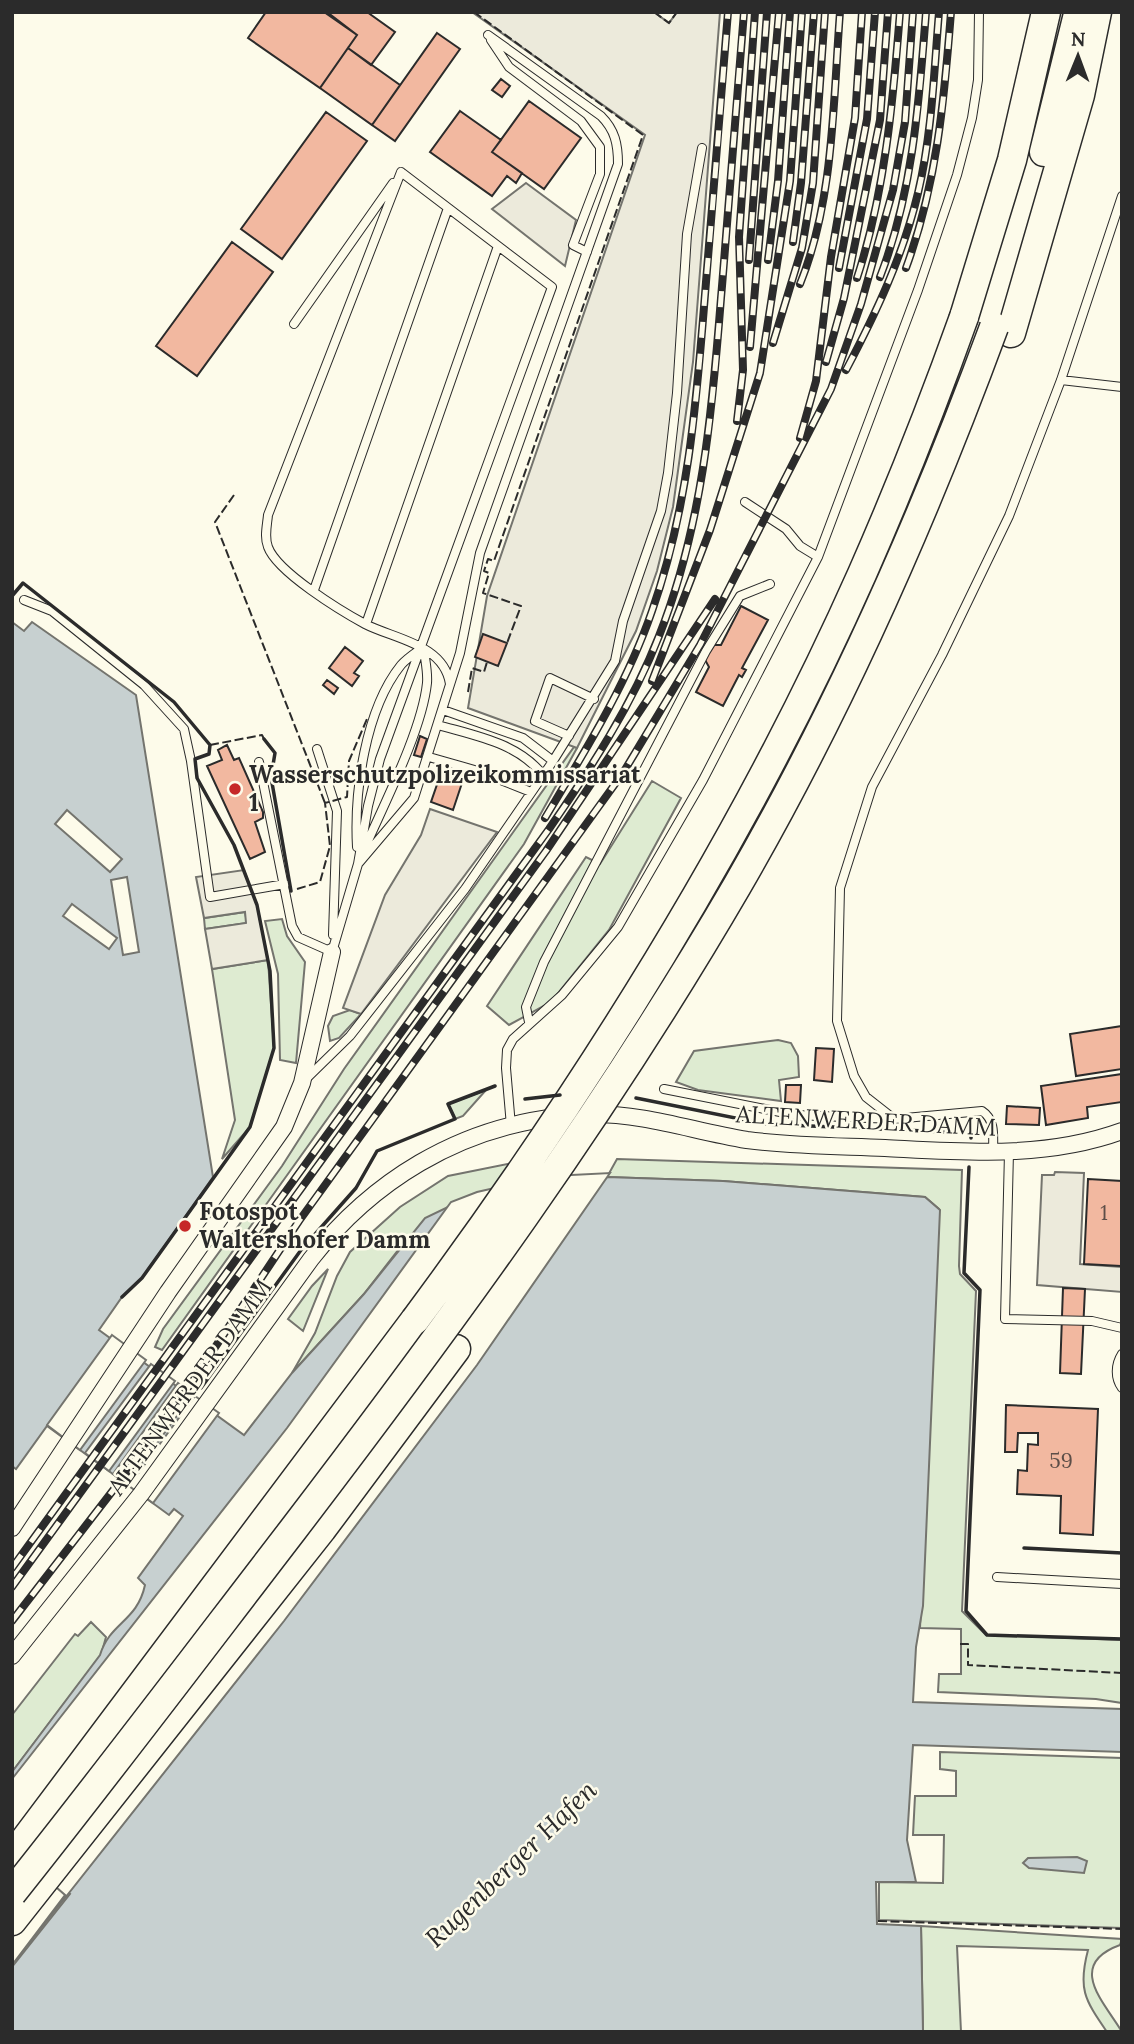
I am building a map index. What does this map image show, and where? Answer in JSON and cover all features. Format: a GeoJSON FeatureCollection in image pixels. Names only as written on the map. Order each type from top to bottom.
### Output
{"type":"FeatureCollection","features":[{"type":"Feature","properties":{"kind":"highway"},"geometry":{"type":"LineString","coordinates":[[12,1857],[486,1223],[607,1040],[733,830],[861,576],[933,403],[964,317],[1012,160],[1046,12]]}},
{"type":"Feature","properties":{"kind":"highway"},"geometry":{"type":"LineString","coordinates":[[12,1893],[440,1338],[619,1079],[738,883],[855,663],[951,442],[1013,264],[1040,170],[1078,12]]}},
{"type":"Feature","properties":{"kind":"highway"},"geometry":{"type":"LineString","coordinates":[[12,1921],[314,1539],[456,1349],[563,1195],[721,949],[861,690],[924,558],[967,453],[1011,333],[1043,233],[1080,95],[1097,13]]}},
{"type":"Feature","properties":{"kind":"street"},"geometry":{"type":"LineString","coordinates":[[12,1528],[19,1512],[135,1340],[285,1128],[302,1083],[332,952]]}},
{"type":"Feature","properties":{"kind":"street","name":"ALTENWERDER DAMM"},"geometry":{"type":"LineString","coordinates":[[12,1656],[141,1494],[328,1238],[360,1205],[426,1157],[457,1143],[511,1126],[568,1116],[619,1114],[748,1140],[1001,1152],[1057,1148],[1122,1131]]}},
{"type":"Feature","properties":{"kind":"lane"},"geometry":{"type":"LineString","coordinates":[[511,1126],[507,1089],[508,1049],[513,1039],[562,995],[618,927],[703,780],[818,558],[918,290],[957,175],[974,106],[979,12]]}},
{"type":"Feature","properties":{"kind":"lane"},"geometry":{"type":"LineString","coordinates":[[358,864],[414,798],[460,653],[480,553],[587,252],[618,164],[616,140],[611,126],[488,35],[509,66],[581,121],[600,148],[600,174],[573,245],[587,252]]}},
{"type":"Feature","properties":{"kind":"lane"},"geometry":{"type":"LineString","coordinates":[[302,1083],[350,1036],[414,958],[553,761],[594,699],[615,661],[623,621],[661,510],[674,419],[687,234],[702,148]]}},
{"type":"Feature","properties":{"kind":"lane"},"geometry":{"type":"LineString","coordinates":[[332,952],[358,864],[368,806],[380,759],[424,647],[552,287],[401,172]]}},
{"type":"Feature","properties":{"kind":"lane"},"geometry":{"type":"LineString","coordinates":[[294,324],[401,172]]}},
{"type":"Feature","properties":{"kind":"lane"},"geometry":{"type":"LineString","coordinates":[[401,172],[268,515],[265,533],[268,548],[278,563],[366,624],[424,647],[447,674],[450,687]]}},
{"type":"Feature","properties":{"kind":"lane"},"geometry":{"type":"LineString","coordinates":[[894,1119],[866,1097],[837,1021],[840,888],[872,787],[942,655],[1009,516],[1061,380],[1122,196]]}},
{"type":"Feature","properties":{"kind":"lane"},"geometry":{"type":"LineString","coordinates":[[314,590],[448,208]]}},
{"type":"Feature","properties":{"kind":"lane"},"geometry":{"type":"LineString","coordinates":[[366,624],[498,246]]}},
{"type":"Feature","properties":{"kind":"lane"},"geometry":{"type":"LineString","coordinates":[[1061,380],[1122,387]]}},
{"type":"Feature","properties":{"kind":"lane"},"geometry":{"type":"LineString","coordinates":[[744,502],[786,528],[800,546],[818,558]]}},
{"type":"Feature","properties":{"kind":"lane"},"geometry":{"type":"LineString","coordinates":[[529,1022],[526,1007],[544,962],[706,651],[740,596],[770,584]]}},
{"type":"Feature","properties":{"kind":"lane"},"geometry":{"type":"LineString","coordinates":[[24,600],[52,611],[144,685],[184,729],[210,897],[285,884]]}},
{"type":"Feature","properties":{"kind":"lane"},"geometry":{"type":"LineString","coordinates":[[358,864],[356,825],[360,767],[382,700],[401,664],[424,647]]}},
{"type":"Feature","properties":{"kind":"lane"},"geometry":{"type":"LineString","coordinates":[[358,864],[399,770],[421,706],[427,681],[424,647]]}},
{"type":"Feature","properties":{"kind":"lane"},"geometry":{"type":"LineString","coordinates":[[569,736],[535,721],[550,678],[594,699]]}},
{"type":"Feature","properties":{"kind":"lane"},"geometry":{"type":"LineString","coordinates":[[443,710],[523,738],[553,761]]}},
{"type":"Feature","properties":{"kind":"lane"},"geometry":{"type":"LineString","coordinates":[[438,725],[507,746],[524,755],[543,775]]}},
{"type":"Feature","properties":{"kind":"lane"},"geometry":{"type":"LineString","coordinates":[[317,749],[335,799],[339,831],[332,952]]}},
{"type":"Feature","properties":{"kind":"lane"},"geometry":{"type":"LineString","coordinates":[[429,757],[478,771],[531,792]]}},
{"type":"Feature","properties":{"kind":"lane"},"geometry":{"type":"LineString","coordinates":[[259,762],[294,933],[332,952]]}},
{"type":"Feature","properties":{"kind":"lane"},"geometry":{"type":"LineString","coordinates":[[664,1089],[795,1115],[894,1119],[982,1111],[989,1116],[1001,1152],[1005,1319],[1092,1321],[1122,1328]]}},
{"type":"Feature","properties":{"kind":"lane"},"geometry":{"type":"LineString","coordinates":[[1122,1354],[1117,1362],[1117,1374],[1122,1388]]}},
{"type":"Feature","properties":{"kind":"lane"},"geometry":{"type":"LineString","coordinates":[[997,1577],[1122,1584]]}},
{"type":"Feature","properties":{"kind":"green space"},"geometry":{"type":"Polygon","coordinates":[[[574,747],[577,748],[524,844],[162,1350],[155,1347],[163,1329],[282,1166],[344,1069],[574,747]]]}},
{"type":"Feature","properties":{"kind":"green space"},"geometry":{"type":"Polygon","coordinates":[[[652,781],[681,798],[609,930],[551,1002],[509,1025],[487,1006],[586,857],[600,864],[652,781]]]}},
{"type":"Feature","properties":{"kind":"green space"},"geometry":{"type":"Polygon","coordinates":[[[245,912],[247,923],[205,929],[204,918],[245,912]]]}},
{"type":"Feature","properties":{"kind":"green space"},"geometry":{"type":"Polygon","coordinates":[[[282,919],[287,936],[305,962],[296,1063],[280,1060],[278,974],[265,921],[282,919]]]}},
{"type":"Feature","properties":{"kind":"green space"},"geometry":{"type":"Polygon","coordinates":[[[268,960],[274,1048],[250,1127],[222,1159],[235,1120],[212,969],[268,960]]]}},
{"type":"Feature","properties":{"kind":"green space"},"geometry":{"type":"Polygon","coordinates":[[[350,1010],[361,1014],[339,1038],[330,1041],[328,1026],[333,1016],[350,1010]]]}},
{"type":"Feature","properties":{"kind":"green space"},"geometry":{"type":"Polygon","coordinates":[[[778,1040],[791,1043],[798,1056],[799,1077],[779,1080],[781,1101],[698,1090],[676,1082],[694,1051],[778,1040]]]}},
{"type":"Feature","properties":{"kind":"green space"},"geometry":{"type":"Polygon","coordinates":[[[486,1090],[463,1116],[455,1119],[448,1104],[486,1090]]]}},
{"type":"Feature","properties":{"kind":"green space"},"geometry":{"type":"Polygon","coordinates":[[[565,1157],[553,1180],[409,1236],[364,1294],[292,1373],[315,1333],[337,1276],[350,1252],[400,1207],[448,1176],[537,1158],[565,1157]]]}},
{"type":"Feature","properties":{"kind":"green space"},"geometry":{"type":"Polygon","coordinates":[[[617,1159],[962,1170],[959,1266],[960,1274],[976,1291],[962,1611],[986,1635],[1122,1640],[1122,1703],[1096,1699],[938,1692],[939,1674],[961,1674],[961,1629],[920,1628],[939,1209],[925,1197],[723,1181],[607,1177],[617,1159]]]}},
{"type":"Feature","properties":{"kind":"green space"},"geometry":{"type":"Polygon","coordinates":[[[328,1269],[303,1331],[288,1319],[328,1269]]]}},
{"type":"Feature","properties":{"kind":"green space"},"geometry":{"type":"Polygon","coordinates":[[[91,1622],[106,1637],[101,1655],[12,1772],[12,1715],[75,1634],[78,1636],[91,1622]]]}},
{"type":"Feature","properties":{"kind":"green space"},"geometry":{"type":"Polygon","coordinates":[[[940,1752],[1122,1758],[1122,1928],[879,1920],[879,1882],[943,1883],[944,1835],[913,1835],[915,1796],[956,1796],[956,1771],[940,1769],[940,1752]]]}},
{"type":"Feature","properties":{"kind":"green space"},"geometry":{"type":"Polygon","coordinates":[[[921,1926],[1122,1939],[1120,1945],[1104,1953],[1095,1963],[1092,1974],[1099,1997],[1122,2032],[1107,2032],[1088,2002],[1084,1974],[1088,1950],[957,1946],[961,2032],[923,2032],[921,1926]]]}},
{"type":"Feature","properties":{"kind":"shaded area"},"geometry":{"type":"Polygon","coordinates":[[[472,12],[654,12],[669,23],[677,12],[720,12],[693,362],[673,507],[657,571],[636,631],[577,748],[468,708],[487,596],[645,135],[472,12]]]}},
{"type":"Feature","properties":{"kind":"shaded area"},"geometry":{"type":"Polygon","coordinates":[[[526,183],[576,220],[565,266],[492,209],[526,183]]]}},
{"type":"Feature","properties":{"kind":"shaded area"},"geometry":{"type":"Polygon","coordinates":[[[430,809],[497,832],[361,1014],[343,1008],[385,895],[421,835],[430,809]]]}},
{"type":"Feature","properties":{"kind":"shaded area"},"geometry":{"type":"Polygon","coordinates":[[[244,870],[257,905],[268,960],[212,969],[205,929],[246,923],[245,912],[204,918],[196,877],[244,870]]]}},
{"type":"Feature","properties":{"kind":"shaded area"},"geometry":{"type":"Polygon","coordinates":[[[1055,1172],[1084,1173],[1080,1264],[1122,1267],[1122,1292],[1037,1285],[1042,1175],[1054,1175],[1055,1172]]]}},
{"type":"Feature","properties":{"kind":"water","name":"Rugenberger Hafen"},"geometry":{"type":"Polygon","coordinates":[[[12,622],[24,631],[32,622],[136,695],[213,1177],[142,1278],[122,1297],[99,1330],[244,1435],[292,1373],[364,1294],[425,1218],[448,1207],[607,1177],[723,1181],[925,1197],[940,1210],[923,1606],[916,1647],[913,1702],[1122,1709],[1122,1752],[913,1745],[907,1840],[916,1882],[876,1882],[877,1924],[921,1926],[923,2032],[12,2032],[12,1967],[70,1894],[12,1844],[12,1772],[100,1655],[110,1635],[136,1607],[145,1585],[138,1578],[183,1516],[174,1509],[169,1515],[47,1426],[16,1469],[12,1466],[12,622]]]}},
{"type":"Feature","properties":{"kind":"water"},"geometry":{"type":"Polygon","coordinates":[[[1077,1857],[1087,1861],[1084,1873],[1029,1868],[1023,1863],[1028,1858],[1077,1857]]]}},
{"type":"Feature","properties":{"kind":"pier"},"geometry":{"type":"Polygon","coordinates":[[[67,810],[122,859],[110,872],[55,824],[67,810]]]}},
{"type":"Feature","properties":{"kind":"pier"},"geometry":{"type":"Polygon","coordinates":[[[127,877],[139,952],[123,955],[111,880],[127,877]]]}},
{"type":"Feature","properties":{"kind":"pier"},"geometry":{"type":"Polygon","coordinates":[[[72,904],[117,938],[109,949],[63,916],[72,904]]]}},
{"type":"Feature","properties":{"kind":"pier"},"geometry":{"type":"Polygon","coordinates":[[[610,1173],[477,1365],[284,1621],[12,1965],[65,1895],[25,1860],[552,1176],[610,1173]]]}},
{"type":"Feature","properties":{"kind":"pier"},"geometry":{"type":"Polygon","coordinates":[[[534,1179],[430,1327],[236,1586],[12,1849],[12,1779],[287,1428],[451,1202],[477,1192],[534,1179]]]}},
{"type":"Feature","properties":{"kind":"pier"},"geometry":{"type":"Polygon","coordinates":[[[112,1335],[146,1360],[80,1450],[47,1425],[112,1335]]]}},
{"type":"Feature","properties":{"kind":"pier"},"geometry":{"type":"Polygon","coordinates":[[[151,1364],[175,1381],[109,1471],[85,1453],[151,1364]]]}},
{"type":"Feature","properties":{"kind":"pier"},"geometry":{"type":"Polygon","coordinates":[[[178,1383],[193,1394],[127,1484],[113,1474],[178,1383]]]}},
{"type":"Feature","properties":{"kind":"pier"},"geometry":{"type":"Polygon","coordinates":[[[195,1396],[219,1413],[153,1503],[129,1486],[195,1396]]]}},
{"type":"Feature","properties":{"kind":"building"},"geometry":{"type":"Polygon","coordinates":[[[266,12],[324,12],[357,35],[320,88],[248,38],[266,12]]]}},
{"type":"Feature","properties":{"kind":"building"},"geometry":{"type":"Polygon","coordinates":[[[327,12],[367,12],[395,32],[371,65],[348,48],[357,35],[327,12]]]}},
{"type":"Feature","properties":{"kind":"building"},"geometry":{"type":"Polygon","coordinates":[[[437,33],[460,49],[395,141],[372,125],[437,33]]]}},
{"type":"Feature","properties":{"kind":"building"},"geometry":{"type":"Polygon","coordinates":[[[348,48],[400,85],[372,125],[320,88],[348,48]]]}},
{"type":"Feature","properties":{"kind":"building"},"geometry":{"type":"Polygon","coordinates":[[[501,79],[510,86],[502,97],[492,90],[501,79]]]}},
{"type":"Feature","properties":{"kind":"building"},"geometry":{"type":"Polygon","coordinates":[[[529,101],[581,138],[544,189],[492,152],[529,101]]]}},
{"type":"Feature","properties":{"kind":"building"},"geometry":{"type":"Polygon","coordinates":[[[460,111],[501,140],[492,152],[522,173],[516,183],[507,176],[492,196],[430,152],[460,111]]]}},
{"type":"Feature","properties":{"kind":"building"},"geometry":{"type":"Polygon","coordinates":[[[326,112],[367,141],[282,259],[241,229],[326,112]]]}},
{"type":"Feature","properties":{"kind":"building"},"geometry":{"type":"Polygon","coordinates":[[[232,242],[273,272],[197,376],[156,346],[232,242]]]}},
{"type":"Feature","properties":{"kind":"building"},"geometry":{"type":"Polygon","coordinates":[[[741,606],[768,620],[742,668],[746,670],[742,677],[739,675],[723,706],[696,692],[709,667],[704,658],[710,645],[721,645],[741,606]]]}},
{"type":"Feature","properties":{"kind":"building"},"geometry":{"type":"Polygon","coordinates":[[[483,634],[507,643],[498,666],[475,657],[483,634]]]}},
{"type":"Feature","properties":{"kind":"building"},"geometry":{"type":"Polygon","coordinates":[[[345,647],[363,661],[354,673],[359,676],[352,686],[329,668],[345,647]]]}},
{"type":"Feature","properties":{"kind":"building"},"geometry":{"type":"Polygon","coordinates":[[[327,680],[338,688],[334,694],[323,685],[327,680]]]}},
{"type":"Feature","properties":{"kind":"building"},"geometry":{"type":"Polygon","coordinates":[[[420,736],[427,739],[421,757],[414,755],[420,736]]]}},
{"type":"Feature","properties":{"kind":"building","name":"Wasserschutzpolizeikommissariat 1"},"geometry":{"type":"Polygon","coordinates":[[[227,745],[234,760],[239,758],[263,812],[263,818],[255,822],[265,852],[250,859],[207,766],[222,760],[218,750],[227,745]]]}},
{"type":"Feature","properties":{"kind":"building"},"geometry":{"type":"Polygon","coordinates":[[[441,773],[463,780],[453,810],[431,802],[441,773]]]}},
{"type":"Feature","properties":{"kind":"building"},"geometry":{"type":"Polygon","coordinates":[[[1122,1026],[1122,1069],[1076,1076],[1070,1034],[1122,1026]]]}},
{"type":"Feature","properties":{"kind":"building"},"geometry":{"type":"Polygon","coordinates":[[[816,1048],[834,1049],[832,1082],[814,1080],[816,1048]]]}},
{"type":"Feature","properties":{"kind":"building"},"geometry":{"type":"Polygon","coordinates":[[[1122,1074],[1122,1102],[1087,1107],[1088,1118],[1046,1125],[1041,1086],[1122,1074]]]}},
{"type":"Feature","properties":{"kind":"building"},"geometry":{"type":"Polygon","coordinates":[[[786,1085],[801,1085],[800,1103],[785,1102],[786,1085]]]}},
{"type":"Feature","properties":{"kind":"building"},"geometry":{"type":"Polygon","coordinates":[[[1007,1106],[1040,1108],[1039,1125],[1006,1124],[1007,1106]]]}},
{"type":"Feature","properties":{"kind":"building"},"geometry":{"type":"Polygon","coordinates":[[[1088,1179],[1122,1181],[1121,1266],[1084,1264],[1088,1179]]]}},
{"type":"Feature","properties":{"kind":"building"},"geometry":{"type":"Polygon","coordinates":[[[1063,1288],[1085,1289],[1081,1374],[1060,1373],[1063,1288]]]}},
{"type":"Feature","properties":{"kind":"building"},"geometry":{"type":"Polygon","coordinates":[[[1006,1405],[1098,1409],[1093,1535],[1060,1533],[1061,1496],[1017,1494],[1018,1470],[1027,1471],[1028,1444],[1038,1445],[1038,1433],[1018,1433],[1017,1452],[1005,1452],[1006,1405]]]}},
{"type":"Feature","properties":{"kind":"railway"},"geometry":{"type":"LineString","coordinates":[[545,818],[604,717],[630,665],[652,611],[675,530],[695,407],[728,12]]}},
{"type":"Feature","properties":{"kind":"railway"},"geometry":{"type":"LineString","coordinates":[[12,1568],[549,829],[610,736],[648,662],[674,595],[686,554],[703,470],[718,341],[744,12]]}},
{"type":"Feature","properties":{"kind":"railway"},"geometry":{"type":"LineString","coordinates":[[737,421],[743,370],[739,237],[755,12]]}},
{"type":"Feature","properties":{"kind":"railway"},"geometry":{"type":"LineString","coordinates":[[749,260],[767,12]]}},
{"type":"Feature","properties":{"kind":"railway"},"geometry":{"type":"LineString","coordinates":[[750,347],[779,12]]}},
{"type":"Feature","properties":{"kind":"railway"},"geometry":{"type":"LineString","coordinates":[[768,260],[778,181],[790,12]]}},
{"type":"Feature","properties":{"kind":"railway"},"geometry":{"type":"LineString","coordinates":[[652,681],[710,530],[760,373],[790,181],[802,12]]}},
{"type":"Feature","properties":{"kind":"railway"},"geometry":{"type":"LineString","coordinates":[[793,242],[801,183],[814,12]]}},
{"type":"Feature","properties":{"kind":"railway"},"geometry":{"type":"LineString","coordinates":[[773,343],[802,248],[813,183],[825,12]]}},
{"type":"Feature","properties":{"kind":"railway"},"geometry":{"type":"LineString","coordinates":[[800,284],[820,219],[826,185],[840,12]]}},
{"type":"Feature","properties":{"kind":"railway"},"geometry":{"type":"LineString","coordinates":[[800,438],[816,381],[831,257],[855,118],[862,12]]}},
{"type":"Feature","properties":{"kind":"railway"},"geometry":{"type":"LineString","coordinates":[[839,268],[867,119],[875,12]]}},
{"type":"Feature","properties":{"kind":"railway"},"geometry":{"type":"LineString","coordinates":[[826,362],[844,298],[880,120],[888,12]]}},
{"type":"Feature","properties":{"kind":"railway"},"geometry":{"type":"LineString","coordinates":[[857,278],[867,246],[881,180],[891,113],[900,12]]}},
{"type":"Feature","properties":{"kind":"railway"},"geometry":{"type":"LineString","coordinates":[[12,1621],[121,1480],[192,1382],[299,1221],[623,773],[700,645],[831,389],[861,304],[893,190],[905,122],[913,12]]}},
{"type":"Feature","properties":{"kind":"railway"},"geometry":{"type":"LineString","coordinates":[[880,277],[900,212],[913,146],[926,12]]}},
{"type":"Feature","properties":{"kind":"railway"},"geometry":{"type":"LineString","coordinates":[[846,370],[888,284],[918,193],[929,126],[939,12]]}},
{"type":"Feature","properties":{"kind":"railway"},"geometry":{"type":"LineString","coordinates":[[906,268],[917,236],[932,173],[942,110],[951,12]]}},
{"type":"Feature","properties":{"kind":"railway"},"geometry":{"type":"LineString","coordinates":[[12,1587],[546,851],[715,599]]}},
{"type":"Feature","properties":{"kind":"fence"},"geometry":{"type":"LineString","coordinates":[[474,12],[643,135],[494,561],[488,559],[484,571],[489,573],[483,593],[521,606],[507,643]]}},
{"type":"Feature","properties":{"kind":"fence"},"geometry":{"type":"LineString","coordinates":[[654,12],[669,23],[677,12]]}},
{"type":"Feature","properties":{"kind":"fence"},"geometry":{"type":"LineString","coordinates":[[234,495],[215,522],[325,803]]}},
{"type":"Feature","properties":{"kind":"fence"},"geometry":{"type":"LineString","coordinates":[[468,692],[472,668],[484,672],[487,662]]}},
{"type":"Feature","properties":{"kind":"fence"},"geometry":{"type":"LineString","coordinates":[[297,889],[320,882],[330,846],[325,803],[347,797],[349,761],[367,719]]}},
{"type":"Feature","properties":{"kind":"fence"},"geometry":{"type":"LineString","coordinates":[[210,745],[262,735],[264,739]]}},
{"type":"Feature","properties":{"kind":"fence"},"geometry":{"type":"LineString","coordinates":[[960,1644],[968,1644],[968,1665],[1122,1673]]}},
{"type":"Feature","properties":{"kind":"fence"},"geometry":{"type":"LineString","coordinates":[[878,1921],[1122,1929]]}},
{"type":"Feature","properties":{"kind":"wall"},"geometry":{"type":"LineString","coordinates":[[12,596],[23,583],[174,702],[210,745],[209,754],[195,759],[197,778],[234,845],[257,905],[270,971],[274,1048],[250,1127],[142,1278],[122,1297]]}},
{"type":"Feature","properties":{"kind":"wall"},"geometry":{"type":"LineString","coordinates":[[264,739],[275,753],[271,777],[291,891]]}},
{"type":"Feature","properties":{"kind":"wall"},"geometry":{"type":"LineString","coordinates":[[201,1388],[301,1250],[356,1188],[377,1151],[455,1119],[448,1104],[495,1086]]}},
{"type":"Feature","properties":{"kind":"wall"},"geometry":{"type":"LineString","coordinates":[[525,1099],[560,1095]]}},
{"type":"Feature","properties":{"kind":"wall"},"geometry":{"type":"LineString","coordinates":[[636,1098],[765,1124],[971,1133],[971,1138]]}},
{"type":"Feature","properties":{"kind":"wall"},"geometry":{"type":"LineString","coordinates":[[969,1167],[964,1273],[980,1290],[966,1611],[987,1635],[1122,1639]]}},
{"type":"Feature","properties":{"kind":"wall"},"geometry":{"type":"LineString","coordinates":[[1024,1548],[1122,1553]]}},
{"type":"Feature","properties":{"kind":"place","name":"Wasserschutzpolizeikommissariat 1"},"geometry":{"type":"Point","coordinates":[235,789]}},
{"type":"Feature","properties":{"kind":"place","name":"Fotospot Waltershofer Damm"},"geometry":{"type":"Point","coordinates":[185,1226]}}]}
